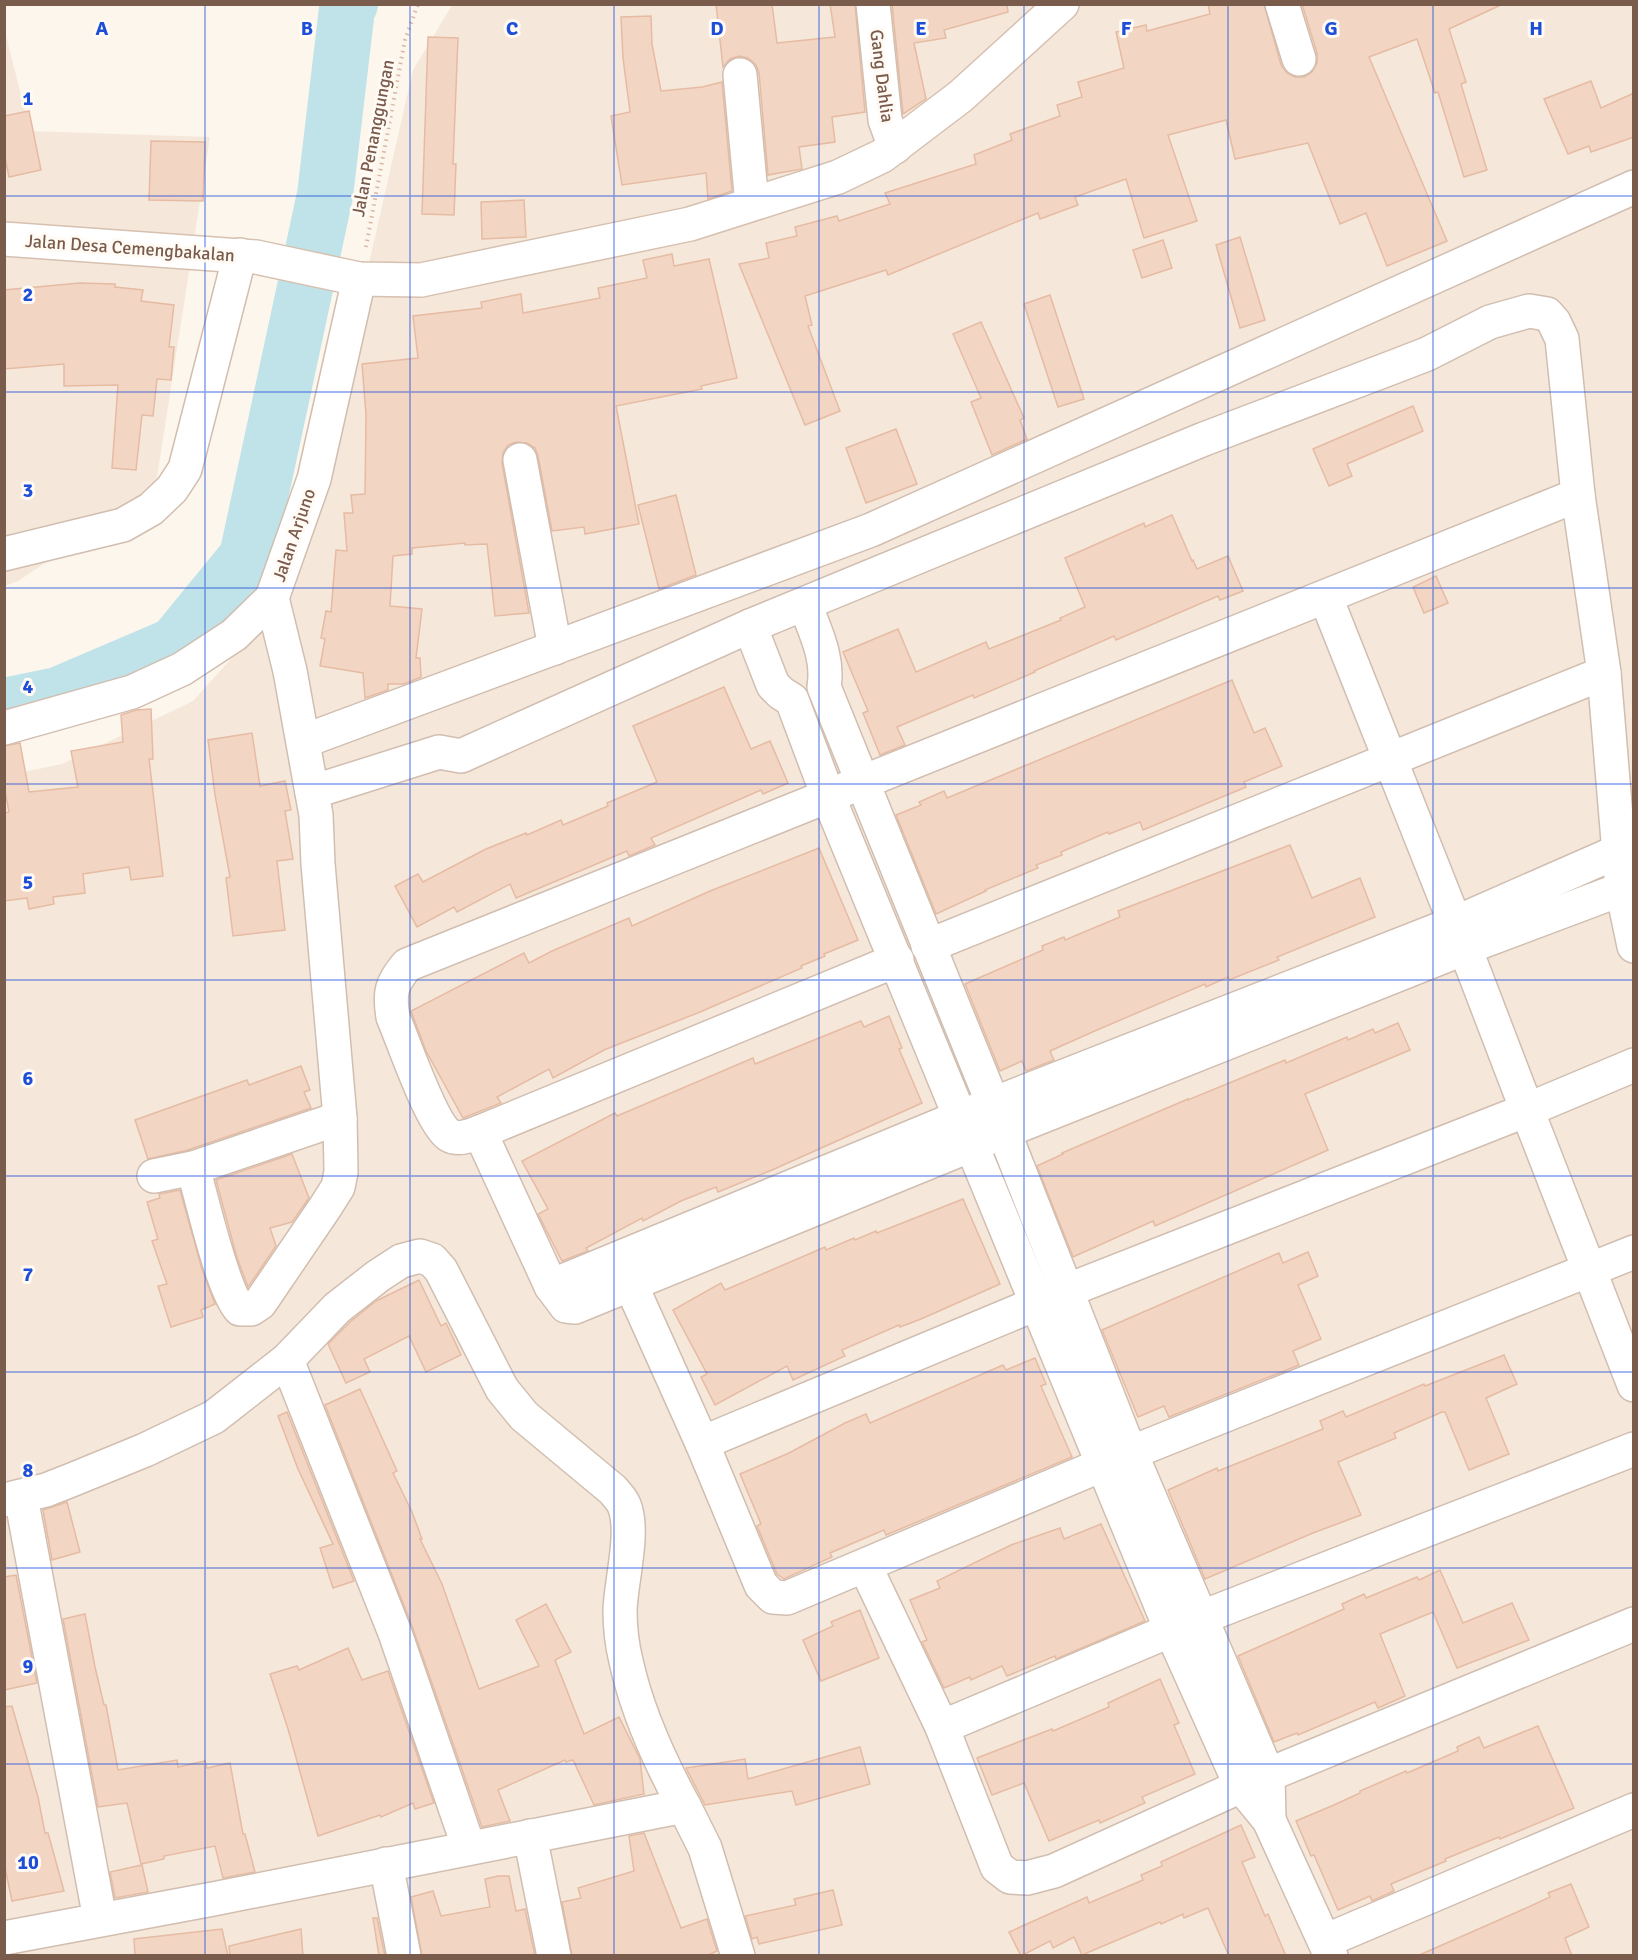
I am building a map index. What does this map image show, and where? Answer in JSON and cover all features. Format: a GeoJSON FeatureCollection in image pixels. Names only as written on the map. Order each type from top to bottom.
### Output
{"type":"FeatureCollection","features":[{"type":"Feature","properties":{"kind":"street","name":"Gang Dahlia"},"geometry":{"type":"LineString","coordinates":[[873,4],[885,120],[895,147]]}},
{"type":"Feature","properties":{"kind":"street","name":"Jalan Desa Cemengbakalan"},"geometry":{"type":"LineString","coordinates":[[4,239],[248,256],[352,277],[421,280],[690,224],[838,177],[882,156],[961,96],[1062,4]]}},
{"type":"Feature","properties":{"kind":"street"},"geometry":{"type":"LineString","coordinates":[[1282,4],[1299,59]]}},
{"type":"Feature","properties":{"kind":"street"},"geometry":{"type":"LineString","coordinates":[[740,75],[752,204]]}},
{"type":"Feature","properties":{"kind":"street"},"geometry":{"type":"LineString","coordinates":[[304,741],[871,530],[1634,187]]}},
{"type":"Feature","properties":{"kind":"street"},"geometry":{"type":"LineString","coordinates":[[4,554],[123,525],[151,509],[172,489],[185,469],[248,256]]}},
{"type":"Feature","properties":{"kind":"street","name":"Jalan Arjuno"},"geometry":{"type":"LineString","coordinates":[[193,1168],[234,1302],[240,1309],[251,1309],[260,1303],[338,1187],[341,1172],[340,1118],[314,803],[290,671],[272,598],[314,478],[352,277]]}},
{"type":"Feature","properties":{"kind":"street"},"geometry":{"type":"LineString","coordinates":[[314,803],[439,752],[461,756],[750,626],[1204,439],[1427,354],[1490,322],[1528,311],[1547,314],[1554,322],[1562,339],[1578,495],[1604,673],[1622,889],[1634,946]]}},
{"type":"Feature","properties":{"kind":"street"},"geometry":{"type":"LineString","coordinates":[[520,460],[555,648]]}},
{"type":"Feature","properties":{"kind":"street"},"geometry":{"type":"LineString","coordinates":[[897,960],[480,1132],[460,1138],[450,1136],[435,1117],[393,1017],[390,999],[394,980],[407,965],[1578,495]]}},
{"type":"Feature","properties":{"kind":"street"},"geometry":{"type":"LineString","coordinates":[[4,728],[132,692],[182,669],[234,635],[272,598]]}},
{"type":"Feature","properties":{"kind":"street"},"geometry":{"type":"LineString","coordinates":[[1326,598],[1634,1385]]}},
{"type":"Feature","properties":{"kind":"street"},"geometry":{"type":"LineString","coordinates":[[805,604],[826,660],[824,687],[998,1118],[1052,1297],[1117,1459],[1269,1820],[1328,1948],[1634,1810]]}},
{"type":"Feature","properties":{"kind":"street"},"geometry":{"type":"LineString","coordinates":[[750,626],[773,685],[792,700],[828,795],[966,1131],[1052,1297]]}},
{"type":"Feature","properties":{"kind":"street"},"geometry":{"type":"LineString","coordinates":[[928,946],[1604,673]]}},
{"type":"Feature","properties":{"kind":"street"},"geometry":{"type":"LineString","coordinates":[[792,700],[824,687]]}},
{"type":"Feature","properties":{"kind":"street"},"geometry":{"type":"LineString","coordinates":[[1460,936],[1619,851]]}},
{"type":"Feature","properties":{"kind":"street"},"geometry":{"type":"LineString","coordinates":[[551,1286],[966,1131],[1460,936],[1622,889]]}},
{"type":"Feature","properties":{"kind":"street"},"geometry":{"type":"LineString","coordinates":[[702,1443],[1052,1297],[1527,1110],[1634,1065]]}},
{"type":"Feature","properties":{"kind":"street"},"geometry":{"type":"LineString","coordinates":[[154,1176],[193,1168],[340,1118]]}},
{"type":"Feature","properties":{"kind":"street"},"geometry":{"type":"LineString","coordinates":[[480,1132],[551,1286],[566,1306],[575,1307],[631,1285],[966,1131]]}},
{"type":"Feature","properties":{"kind":"street"},"geometry":{"type":"LineString","coordinates":[[631,1285],[702,1443],[761,1585],[773,1597],[787,1598],[1117,1459],[1634,1252]]}},
{"type":"Feature","properties":{"kind":"street"},"geometry":{"type":"LineString","coordinates":[[100,1919],[13,1499],[46,1490],[145,1450],[214,1418],[287,1360],[337,1308],[378,1276],[401,1262],[420,1256],[432,1260],[441,1270],[502,1389],[524,1416],[613,1490],[624,1503],[628,1517],[628,1534],[620,1611],[625,1660],[642,1718],[668,1776],[705,1848],[738,1956]]}},
{"type":"Feature","properties":{"kind":"street"},"geometry":{"type":"LineString","coordinates":[[287,1360],[395,1633],[469,1848]]}},
{"type":"Feature","properties":{"kind":"street"},"geometry":{"type":"LineString","coordinates":[[942,1727],[1186,1624],[1634,1449]]}},
{"type":"Feature","properties":{"kind":"street"},"geometry":{"type":"LineString","coordinates":[[865,1566],[942,1727],[997,1867],[1010,1877],[1028,1878],[1054,1871],[1254,1780],[1634,1624]]}},
{"type":"Feature","properties":{"kind":"street"},"geometry":{"type":"LineString","coordinates":[[4,1938],[684,1806]]}},
{"type":"Feature","properties":{"kind":"street"},"geometry":{"type":"LineString","coordinates":[[530,1836],[554,1956]]}},
{"type":"Feature","properties":{"kind":"street"},"geometry":{"type":"LineString","coordinates":[[386,1864],[404,1956]]}},
{"type":"Feature","properties":{"kind":"path","name":"Jalan Penanggungan"},"geometry":{"type":"LineString","coordinates":[[352,277],[405,40],[418,4]]}},
{"type":"Feature","properties":{"kind":"shaded area"},"geometry":{"type":"Polygon","coordinates":[[[452,5],[1633,5],[1633,1955],[5,1956],[5,776],[62,764],[193,701],[295,588],[413,70],[452,5]]]}},
{"type":"Feature","properties":{"kind":"shaded area"},"geometry":{"type":"Polygon","coordinates":[[[4,27],[30,131],[210,137],[155,490],[18,581],[5,586],[4,27]]]}},
{"type":"Feature","properties":{"kind":"building"},"geometry":{"type":"Polygon","coordinates":[[[716,4],[772,4],[777,43],[835,37],[830,4],[855,4],[865,112],[832,117],[835,142],[799,147],[802,169],[768,175],[759,73],[756,65],[748,58],[739,56],[730,59],[723,67],[716,4]]]}},
{"type":"Feature","properties":{"kind":"building"},"geometry":{"type":"Polygon","coordinates":[[[892,4],[1007,4],[1008,12],[944,30],[946,38],[914,43],[926,99],[903,114],[892,4]]]}},
{"type":"Feature","properties":{"kind":"building"},"geometry":{"type":"Polygon","coordinates":[[[1208,4],[1264,4],[1281,65],[1287,73],[1295,77],[1304,77],[1312,72],[1317,63],[1317,53],[1302,4],[1503,4],[1449,29],[1466,82],[1461,84],[1487,170],[1464,177],[1438,92],[1435,93],[1417,39],[1369,57],[1447,241],[1387,266],[1366,213],[1340,224],[1308,143],[1235,159],[1226,120],[1168,135],[1197,221],[1144,238],[1126,179],[1075,197],[1078,205],[1040,219],[1038,213],[888,275],[886,270],[805,296],[812,325],[808,326],[840,411],[805,425],[739,264],[769,258],[766,243],[797,236],[795,227],[837,216],[839,221],[890,204],[885,193],[976,164],[974,155],[1012,140],[1010,134],[1060,116],[1057,105],[1082,97],[1078,82],[1124,68],[1116,32],[1146,25],[1147,31],[1210,14],[1208,4]]]}},
{"type":"Feature","properties":{"kind":"building"},"geometry":{"type":"Polygon","coordinates":[[[651,16],[652,44],[661,91],[702,87],[722,82],[732,191],[708,199],[706,173],[622,185],[611,116],[630,112],[623,58],[621,17],[651,16]]]}},
{"type":"Feature","properties":{"kind":"building"},"geometry":{"type":"Polygon","coordinates":[[[428,37],[458,38],[453,164],[456,164],[454,215],[422,214],[428,37]]]}},
{"type":"Feature","properties":{"kind":"building"},"geometry":{"type":"Polygon","coordinates":[[[1591,81],[1601,108],[1634,93],[1634,137],[1591,152],[1589,146],[1568,154],[1544,99],[1591,81]]]}},
{"type":"Feature","properties":{"kind":"building"},"geometry":{"type":"Polygon","coordinates":[[[29,111],[41,170],[9,177],[4,153],[4,116],[29,111]]]}},
{"type":"Feature","properties":{"kind":"building"},"geometry":{"type":"Polygon","coordinates":[[[151,141],[205,142],[203,201],[149,200],[151,141]]]}},
{"type":"Feature","properties":{"kind":"building"},"geometry":{"type":"Polygon","coordinates":[[[524,200],[526,237],[482,239],[481,202],[524,200]]]}},
{"type":"Feature","properties":{"kind":"building"},"geometry":{"type":"Polygon","coordinates":[[[1240,237],[1265,320],[1240,328],[1216,245],[1240,237]]]}},
{"type":"Feature","properties":{"kind":"building"},"geometry":{"type":"Polygon","coordinates":[[[1163,240],[1172,268],[1142,278],[1133,250],[1163,240]]]}},
{"type":"Feature","properties":{"kind":"building"},"geometry":{"type":"Polygon","coordinates":[[[672,254],[674,266],[709,259],[737,378],[701,386],[702,389],[616,406],[639,524],[585,534],[584,527],[552,531],[535,448],[527,443],[516,442],[508,445],[503,453],[502,463],[529,613],[495,616],[487,544],[465,545],[465,543],[412,548],[412,554],[393,556],[390,606],[422,609],[416,658],[420,658],[421,677],[404,684],[388,684],[388,690],[365,698],[363,673],[320,666],[325,639],[321,638],[326,611],[331,612],[336,550],[347,551],[344,513],[353,513],[351,495],[365,494],[366,415],[362,364],[418,358],[413,316],[482,308],[481,302],[521,294],[523,313],[600,298],[598,288],[647,278],[643,260],[672,254]]]}},
{"type":"Feature","properties":{"kind":"building"},"geometry":{"type":"Polygon","coordinates":[[[80,283],[115,284],[115,287],[143,290],[141,301],[174,305],[169,347],[174,347],[171,380],[157,379],[153,416],[142,415],[136,470],[112,468],[118,385],[64,386],[64,364],[4,369],[4,290],[80,283]]]}},
{"type":"Feature","properties":{"kind":"building"},"geometry":{"type":"Polygon","coordinates":[[[1050,295],[1084,399],[1058,407],[1024,304],[1050,295]]]}},
{"type":"Feature","properties":{"kind":"building"},"geometry":{"type":"Polygon","coordinates":[[[981,322],[1024,418],[1020,420],[1027,439],[992,455],[971,402],[981,398],[953,334],[981,322]]]}},
{"type":"Feature","properties":{"kind":"building"},"geometry":{"type":"Polygon","coordinates":[[[1413,406],[1423,431],[1347,464],[1352,476],[1329,486],[1313,449],[1413,406]]]}},
{"type":"Feature","properties":{"kind":"building"},"geometry":{"type":"Polygon","coordinates":[[[896,429],[917,484],[866,503],[846,448],[896,429]]]}},
{"type":"Feature","properties":{"kind":"building"},"geometry":{"type":"Polygon","coordinates":[[[676,495],[696,575],[659,589],[638,505],[676,495]]]}},
{"type":"Feature","properties":{"kind":"building"},"geometry":{"type":"Polygon","coordinates":[[[1172,515],[1197,569],[1228,556],[1243,591],[1220,600],[1218,596],[1116,640],[1114,636],[974,698],[973,695],[897,727],[905,745],[880,755],[863,713],[868,711],[843,652],[898,629],[916,672],[986,642],[989,649],[1061,620],[1060,618],[1085,607],[1065,558],[1144,523],[1145,527],[1172,515]]]}},
{"type":"Feature","properties":{"kind":"building"},"geometry":{"type":"Polygon","coordinates":[[[1436,576],[1448,603],[1424,613],[1413,587],[1436,576]]]}},
{"type":"Feature","properties":{"kind":"building"},"geometry":{"type":"Polygon","coordinates":[[[1232,680],[1254,733],[1265,728],[1282,766],[1244,782],[1246,787],[1143,830],[1140,822],[1109,834],[1108,832],[1061,852],[1062,855],[1036,865],[1038,868],[936,914],[896,815],[921,805],[919,802],[944,791],[947,798],[1232,680]]]}},
{"type":"Feature","properties":{"kind":"building"},"geometry":{"type":"Polygon","coordinates":[[[724,687],[751,749],[770,741],[788,783],[763,794],[761,790],[651,838],[655,845],[629,856],[627,851],[516,898],[510,884],[457,912],[454,907],[417,927],[395,886],[418,874],[423,882],[486,849],[561,820],[563,825],[657,782],[633,726],[724,687]]]}},
{"type":"Feature","properties":{"kind":"building"},"geometry":{"type":"Polygon","coordinates":[[[151,709],[153,759],[149,759],[163,876],[131,880],[129,867],[83,874],[85,893],[53,897],[54,904],[29,909],[27,898],[4,901],[4,813],[9,812],[4,786],[4,746],[20,743],[29,792],[78,787],[71,751],[123,742],[121,715],[136,710],[151,709]]]}},
{"type":"Feature","properties":{"kind":"building"},"geometry":{"type":"Polygon","coordinates":[[[252,733],[260,786],[285,781],[291,810],[285,811],[293,859],[277,861],[285,930],[233,936],[226,878],[230,877],[215,795],[208,740],[252,733]]]}},
{"type":"Feature","properties":{"kind":"building"},"geometry":{"type":"Polygon","coordinates":[[[1290,845],[1312,898],[1360,878],[1375,917],[1277,957],[1279,960],[1229,980],[1228,977],[1206,987],[1205,984],[1097,1030],[1050,1051],[1054,1060],[1026,1071],[1022,1061],[1000,1071],[965,984],[1043,950],[1042,946],[1064,937],[1065,940],[1120,917],[1118,911],[1290,845]]]}},
{"type":"Feature","properties":{"kind":"building"},"geometry":{"type":"Polygon","coordinates":[[[819,848],[858,940],[824,954],[825,956],[801,966],[802,968],[604,1050],[553,1078],[549,1069],[497,1097],[501,1103],[463,1118],[426,1051],[411,1011],[524,953],[529,963],[629,918],[632,926],[710,891],[819,848]]]}},
{"type":"Feature","properties":{"kind":"building"},"geometry":{"type":"Polygon","coordinates":[[[889,1016],[902,1048],[899,1049],[922,1103],[772,1170],[718,1192],[716,1187],[681,1201],[643,1221],[642,1218],[586,1248],[588,1251],[562,1261],[538,1214],[548,1209],[522,1161],[615,1113],[617,1116],[753,1058],[755,1064],[861,1021],[864,1027],[889,1016]]]}},
{"type":"Feature","properties":{"kind":"building"},"geometry":{"type":"Polygon","coordinates":[[[1398,1023],[1410,1050],[1305,1094],[1328,1150],[1155,1226],[1153,1221],[1073,1257],[1037,1166],[1188,1099],[1285,1060],[1286,1063],[1347,1037],[1348,1040],[1373,1029],[1375,1033],[1398,1023]]]}},
{"type":"Feature","properties":{"kind":"building"},"geometry":{"type":"Polygon","coordinates":[[[301,1066],[310,1090],[304,1092],[311,1108],[188,1150],[148,1159],[135,1120],[247,1080],[249,1085],[301,1066]]]}},
{"type":"Feature","properties":{"kind":"building"},"geometry":{"type":"Polygon","coordinates":[[[292,1154],[309,1198],[292,1222],[270,1228],[276,1246],[248,1287],[237,1258],[216,1180],[292,1154]]]}},
{"type":"Feature","properties":{"kind":"building"},"geometry":{"type":"Polygon","coordinates":[[[180,1190],[202,1269],[215,1304],[201,1310],[203,1317],[171,1327],[158,1286],[167,1284],[152,1241],[158,1239],[147,1202],[160,1198],[159,1194],[180,1190]]]}},
{"type":"Feature","properties":{"kind":"building"},"geometry":{"type":"Polygon","coordinates":[[[963,1199],[1000,1284],[921,1319],[900,1327],[899,1325],[842,1350],[845,1356],[793,1380],[787,1366],[715,1405],[701,1377],[707,1374],[673,1310],[721,1283],[725,1290],[825,1247],[826,1250],[854,1238],[855,1240],[876,1231],[877,1233],[963,1199]]]}},
{"type":"Feature","properties":{"kind":"building"},"geometry":{"type":"Polygon","coordinates":[[[1308,1252],[1318,1276],[1298,1285],[1321,1339],[1293,1351],[1299,1365],[1169,1417],[1164,1406],[1138,1417],[1102,1330],[1279,1253],[1283,1263],[1308,1252]]]}},
{"type":"Feature","properties":{"kind":"building"},"geometry":{"type":"Polygon","coordinates":[[[419,1280],[441,1326],[446,1323],[461,1355],[426,1372],[409,1336],[364,1359],[370,1372],[346,1383],[328,1344],[376,1301],[419,1280]]]}},
{"type":"Feature","properties":{"kind":"building"},"geometry":{"type":"Polygon","coordinates":[[[1504,1355],[1517,1384],[1486,1398],[1509,1454],[1469,1470],[1445,1412],[1442,1412],[1394,1433],[1396,1438],[1338,1462],[1361,1515],[1205,1579],[1168,1490],[1217,1468],[1218,1471],[1323,1429],[1320,1421],[1343,1411],[1346,1417],[1424,1384],[1425,1386],[1504,1355]]]}},
{"type":"Feature","properties":{"kind":"building"},"geometry":{"type":"Polygon","coordinates":[[[1035,1358],[1046,1384],[1041,1386],[1072,1457],[886,1535],[884,1530],[830,1553],[832,1557],[784,1579],[777,1574],[757,1526],[761,1524],[740,1474],[789,1453],[866,1414],[870,1423],[1003,1365],[1006,1370],[1035,1358]]]}},
{"type":"Feature","properties":{"kind":"building"},"geometry":{"type":"Polygon","coordinates":[[[360,1389],[397,1471],[393,1473],[412,1512],[422,1539],[420,1539],[442,1584],[479,1689],[539,1666],[516,1620],[546,1604],[571,1652],[555,1660],[584,1734],[619,1717],[640,1759],[644,1794],[594,1805],[573,1760],[566,1762],[565,1760],[498,1790],[510,1821],[482,1827],[412,1626],[325,1405],[360,1389]]]}},
{"type":"Feature","properties":{"kind":"building"},"geometry":{"type":"Polygon","coordinates":[[[287,1412],[354,1581],[333,1588],[320,1548],[333,1544],[298,1469],[278,1416],[287,1412]]]}},
{"type":"Feature","properties":{"kind":"building"},"geometry":{"type":"Polygon","coordinates":[[[67,1502],[80,1552],[52,1560],[43,1510],[67,1502]]]}},
{"type":"Feature","properties":{"kind":"building"},"geometry":{"type":"Polygon","coordinates":[[[1101,1524],[1145,1621],[1056,1659],[1055,1656],[1007,1676],[1002,1666],[971,1680],[970,1677],[944,1688],[922,1642],[927,1640],[910,1600],[940,1588],[937,1581],[1011,1545],[1060,1528],[1064,1539],[1101,1524]]]}},
{"type":"Feature","properties":{"kind":"building"},"geometry":{"type":"Polygon","coordinates":[[[1440,1570],[1463,1623],[1512,1603],[1529,1640],[1457,1668],[1433,1612],[1380,1634],[1405,1696],[1378,1708],[1375,1702],[1298,1735],[1297,1733],[1274,1742],[1238,1656],[1344,1609],[1342,1604],[1364,1594],[1366,1598],[1417,1577],[1419,1580],[1440,1570]]]}},
{"type":"Feature","properties":{"kind":"building"},"geometry":{"type":"Polygon","coordinates":[[[16,1575],[37,1683],[4,1690],[4,1577],[16,1575]]]}},
{"type":"Feature","properties":{"kind":"building"},"geometry":{"type":"Polygon","coordinates":[[[860,1610],[879,1658],[821,1681],[803,1640],[833,1626],[831,1622],[860,1610]]]}},
{"type":"Feature","properties":{"kind":"building"},"geometry":{"type":"Polygon","coordinates":[[[85,1614],[118,1770],[177,1760],[178,1767],[205,1761],[207,1768],[230,1763],[243,1834],[245,1834],[255,1872],[223,1878],[215,1846],[164,1856],[164,1859],[141,1864],[127,1803],[98,1807],[63,1619],[85,1614]]]}},
{"type":"Feature","properties":{"kind":"building"},"geometry":{"type":"Polygon","coordinates":[[[348,1648],[362,1680],[388,1671],[434,1803],[415,1809],[413,1803],[381,1817],[380,1815],[318,1836],[270,1674],[297,1666],[299,1670],[348,1648]]]}},
{"type":"Feature","properties":{"kind":"building"},"geometry":{"type":"Polygon","coordinates":[[[1160,1679],[1179,1723],[1174,1725],[1195,1774],[1142,1797],[1145,1803],[1100,1823],[1099,1820],[1049,1841],[1024,1783],[992,1795],[977,1758],[1052,1729],[1053,1731],[1109,1707],[1108,1703],[1160,1679]]]}},
{"type":"Feature","properties":{"kind":"building"},"geometry":{"type":"Polygon","coordinates":[[[12,1706],[38,1797],[45,1833],[48,1833],[64,1891],[12,1901],[4,1863],[4,1707],[12,1706]]]}},
{"type":"Feature","properties":{"kind":"building"},"geometry":{"type":"Polygon","coordinates":[[[1538,1726],[1574,1808],[1445,1859],[1446,1861],[1391,1884],[1394,1891],[1372,1901],[1370,1896],[1338,1910],[1296,1821],[1406,1771],[1407,1773],[1458,1751],[1457,1747],[1479,1737],[1484,1748],[1538,1726]]]}},
{"type":"Feature","properties":{"kind":"building"},"geometry":{"type":"Polygon","coordinates":[[[860,1747],[870,1784],[796,1805],[792,1791],[705,1805],[686,1768],[745,1759],[748,1779],[860,1747]]]}},
{"type":"Feature","properties":{"kind":"building"},"geometry":{"type":"Polygon","coordinates":[[[1241,1825],[1255,1857],[1242,1862],[1265,1916],[1268,1914],[1286,1956],[1229,1956],[1208,1908],[1184,1918],[1183,1914],[1161,1924],[1160,1922],[1082,1955],[1074,1937],[1053,1948],[1050,1941],[1021,1956],[1009,1932],[1087,1897],[1089,1903],[1143,1880],[1141,1875],[1162,1866],[1161,1862],[1241,1825]]]}},
{"type":"Feature","properties":{"kind":"building"},"geometry":{"type":"Polygon","coordinates":[[[644,1833],[681,1928],[707,1919],[717,1951],[706,1956],[572,1956],[562,1902],[581,1898],[578,1888],[634,1871],[629,1836],[644,1833]]]}},
{"type":"Feature","properties":{"kind":"building"},"geometry":{"type":"Polygon","coordinates":[[[142,1865],[148,1892],[115,1898],[110,1872],[142,1865]]]}},
{"type":"Feature","properties":{"kind":"building"},"geometry":{"type":"Polygon","coordinates":[[[509,1876],[516,1911],[525,1909],[535,1956],[422,1956],[411,1897],[433,1891],[441,1916],[490,1907],[485,1879],[509,1876]]]}},
{"type":"Feature","properties":{"kind":"building"},"geometry":{"type":"Polygon","coordinates":[[[1571,1884],[1589,1927],[1565,1938],[1572,1956],[1417,1956],[1550,1897],[1548,1893],[1571,1884]]]}},
{"type":"Feature","properties":{"kind":"building"},"geometry":{"type":"Polygon","coordinates":[[[833,1890],[842,1925],[759,1944],[757,1937],[752,1939],[745,1916],[796,1905],[794,1899],[833,1890]]]}},
{"type":"Feature","properties":{"kind":"building"},"geometry":{"type":"Polygon","coordinates":[[[373,1918],[377,1918],[385,1956],[379,1956],[373,1918]]]}},
{"type":"Feature","properties":{"kind":"building"},"geometry":{"type":"Polygon","coordinates":[[[222,1929],[228,1956],[135,1956],[134,1939],[222,1929]]]}},
{"type":"Feature","properties":{"kind":"building"},"geometry":{"type":"Polygon","coordinates":[[[301,1929],[303,1956],[230,1956],[229,1946],[301,1929]]]}},
{"type":"Feature","properties":{"kind":"waterway"},"geometry":{"type":"LineString","coordinates":[[4,706],[58,695],[175,645],[247,557],[325,195],[347,9],[350,4]]}}]}
